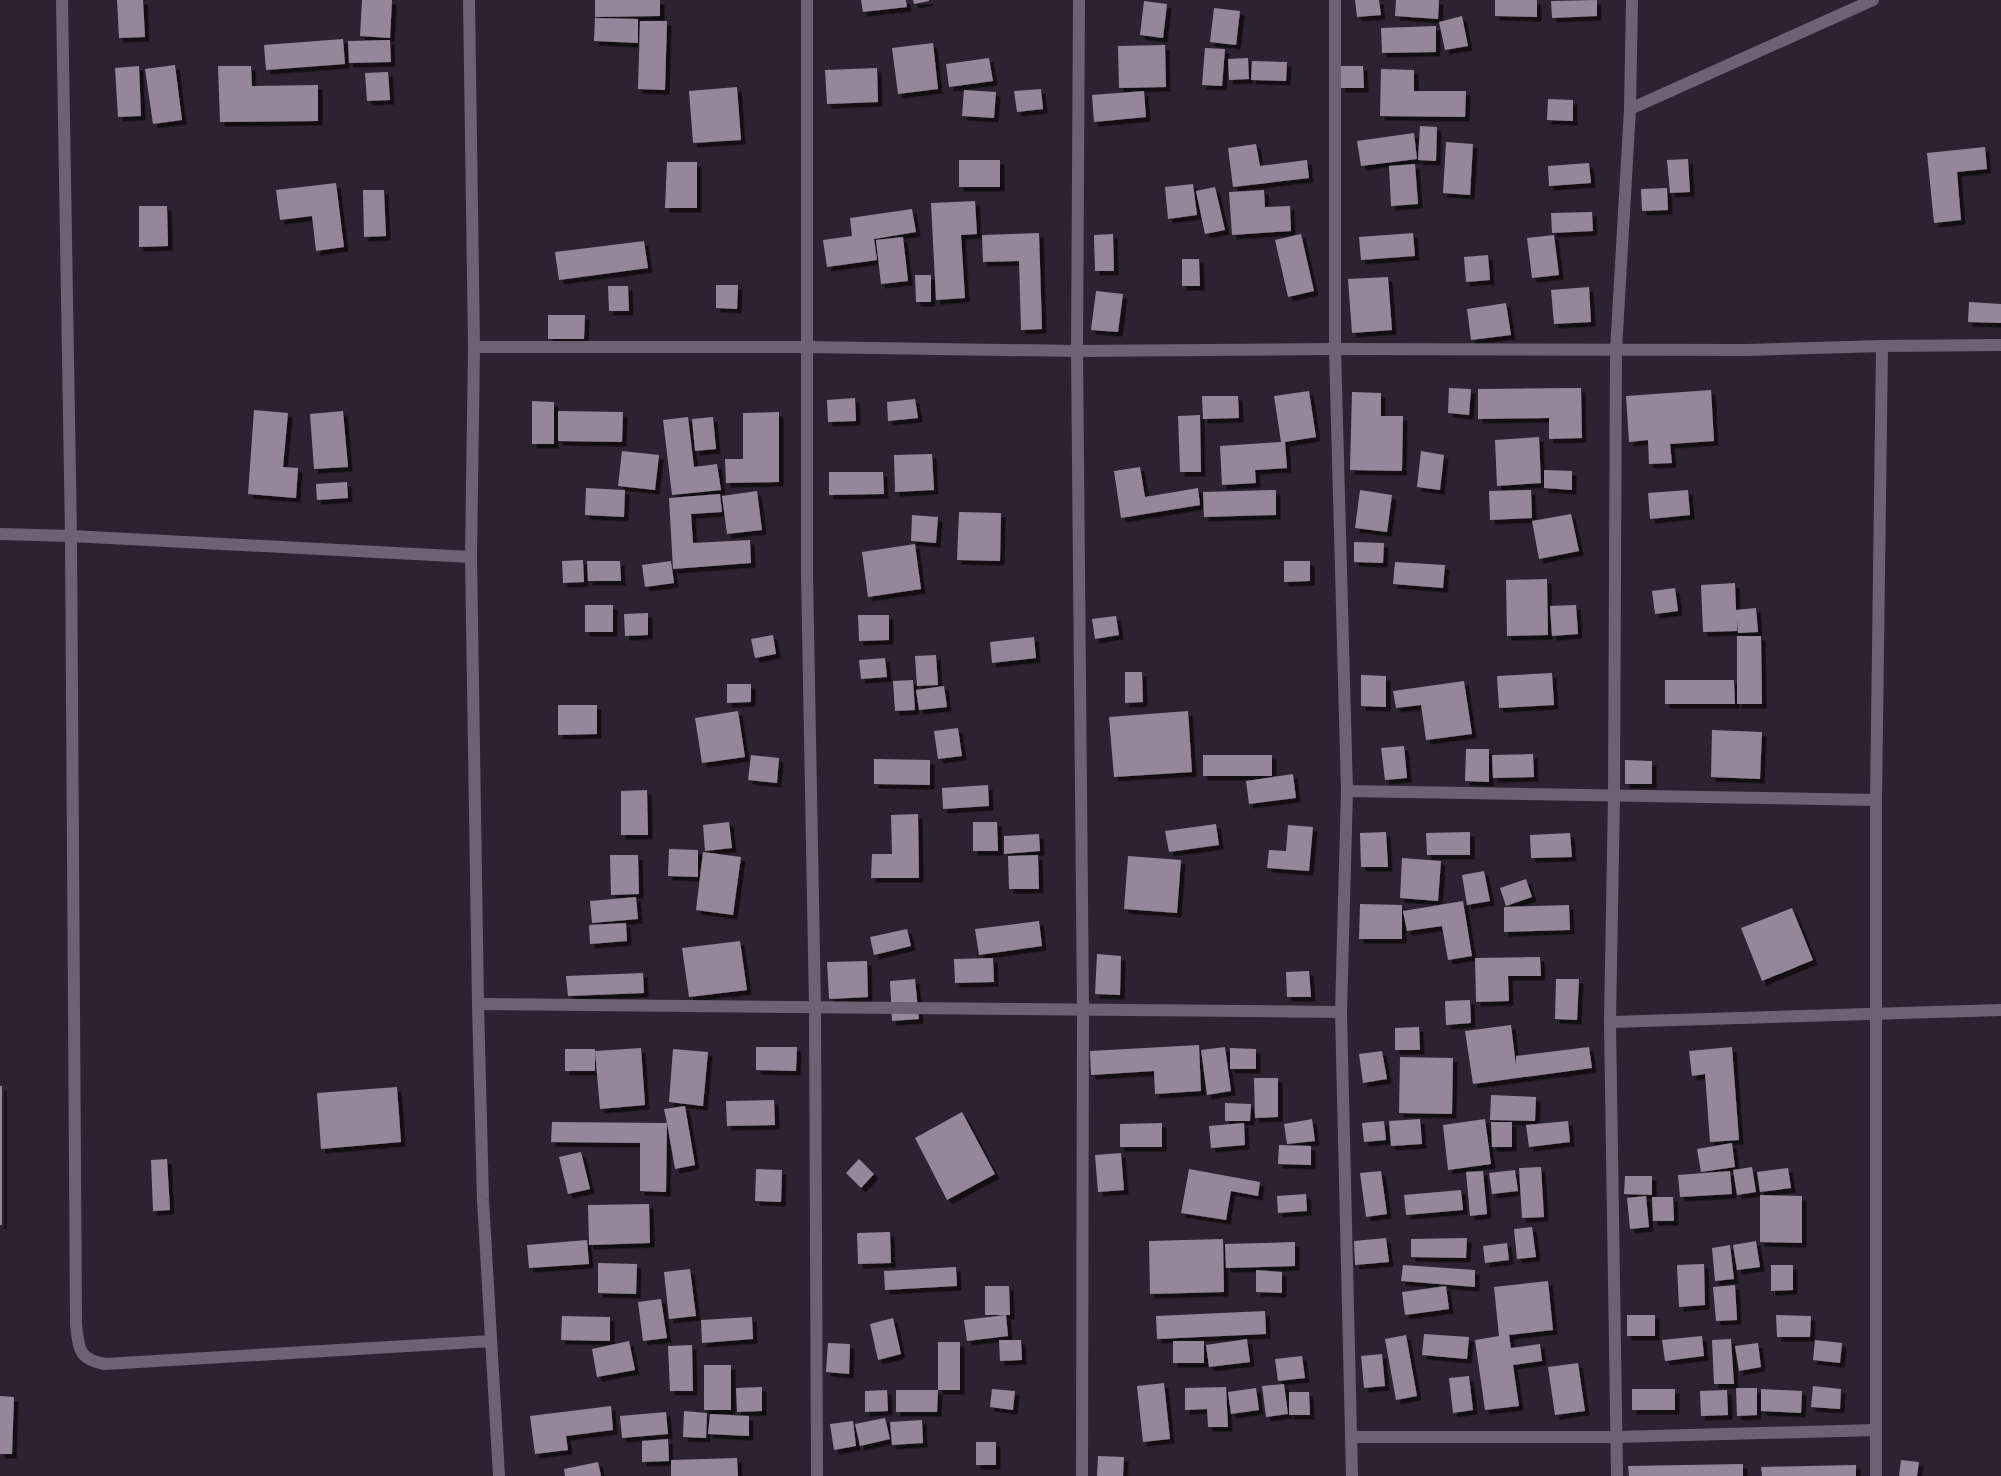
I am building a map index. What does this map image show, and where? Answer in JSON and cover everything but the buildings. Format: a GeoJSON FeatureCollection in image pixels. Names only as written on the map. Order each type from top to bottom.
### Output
{"type":"FeatureCollection","features":[{"type":"Feature","properties":{"kind":"street"},"geometry":{"type":"LineString","coordinates":[[62,0],[71,536],[76,1324],[80,1351],[90,1361],[105,1364],[491,1341]]}},
{"type":"Feature","properties":{"kind":"street"},"geometry":{"type":"LineString","coordinates":[[469,0],[474,347],[471,557],[482,1200],[500,1476]]}},
{"type":"Feature","properties":{"kind":"street"},"geometry":{"type":"LineString","coordinates":[[807,0],[807,574],[815,1008],[817,1476]]}},
{"type":"Feature","properties":{"kind":"street"},"geometry":{"type":"LineString","coordinates":[[1079,0],[1077,351],[1083,1010],[1082,1476]]}},
{"type":"Feature","properties":{"kind":"street"},"geometry":{"type":"LineString","coordinates":[[1335,0],[1335,349],[1347,791],[1342,1012],[1352,1476]]}},
{"type":"Feature","properties":{"kind":"street"},"geometry":{"type":"LineString","coordinates":[[1617,1476],[1610,1022],[1614,796],[1616,350],[1630,109],[1632,0]]}},
{"type":"Feature","properties":{"kind":"street"},"geometry":{"type":"LineString","coordinates":[[1630,109],[1873,0]]}},
{"type":"Feature","properties":{"kind":"street"},"geometry":{"type":"LineString","coordinates":[[474,347],[806,347],[1077,351],[1335,349],[1746,350],[2001,345]]}},
{"type":"Feature","properties":{"kind":"street"},"geometry":{"type":"LineString","coordinates":[[1876,1476],[1876,800],[1882,346]]}},
{"type":"Feature","properties":{"kind":"street"},"geometry":{"type":"LineString","coordinates":[[0,534],[471,557]]}},
{"type":"Feature","properties":{"kind":"street"},"geometry":{"type":"LineString","coordinates":[[1347,791],[1876,800]]}},
{"type":"Feature","properties":{"kind":"street"},"geometry":{"type":"LineString","coordinates":[[478,1004],[1342,1012]]}},
{"type":"Feature","properties":{"kind":"street"},"geometry":{"type":"LineString","coordinates":[[1610,1022],[2001,1010]]}},
{"type":"Feature","properties":{"kind":"street"},"geometry":{"type":"LineString","coordinates":[[1352,1437],[1617,1437],[1875,1430]]}}]}
